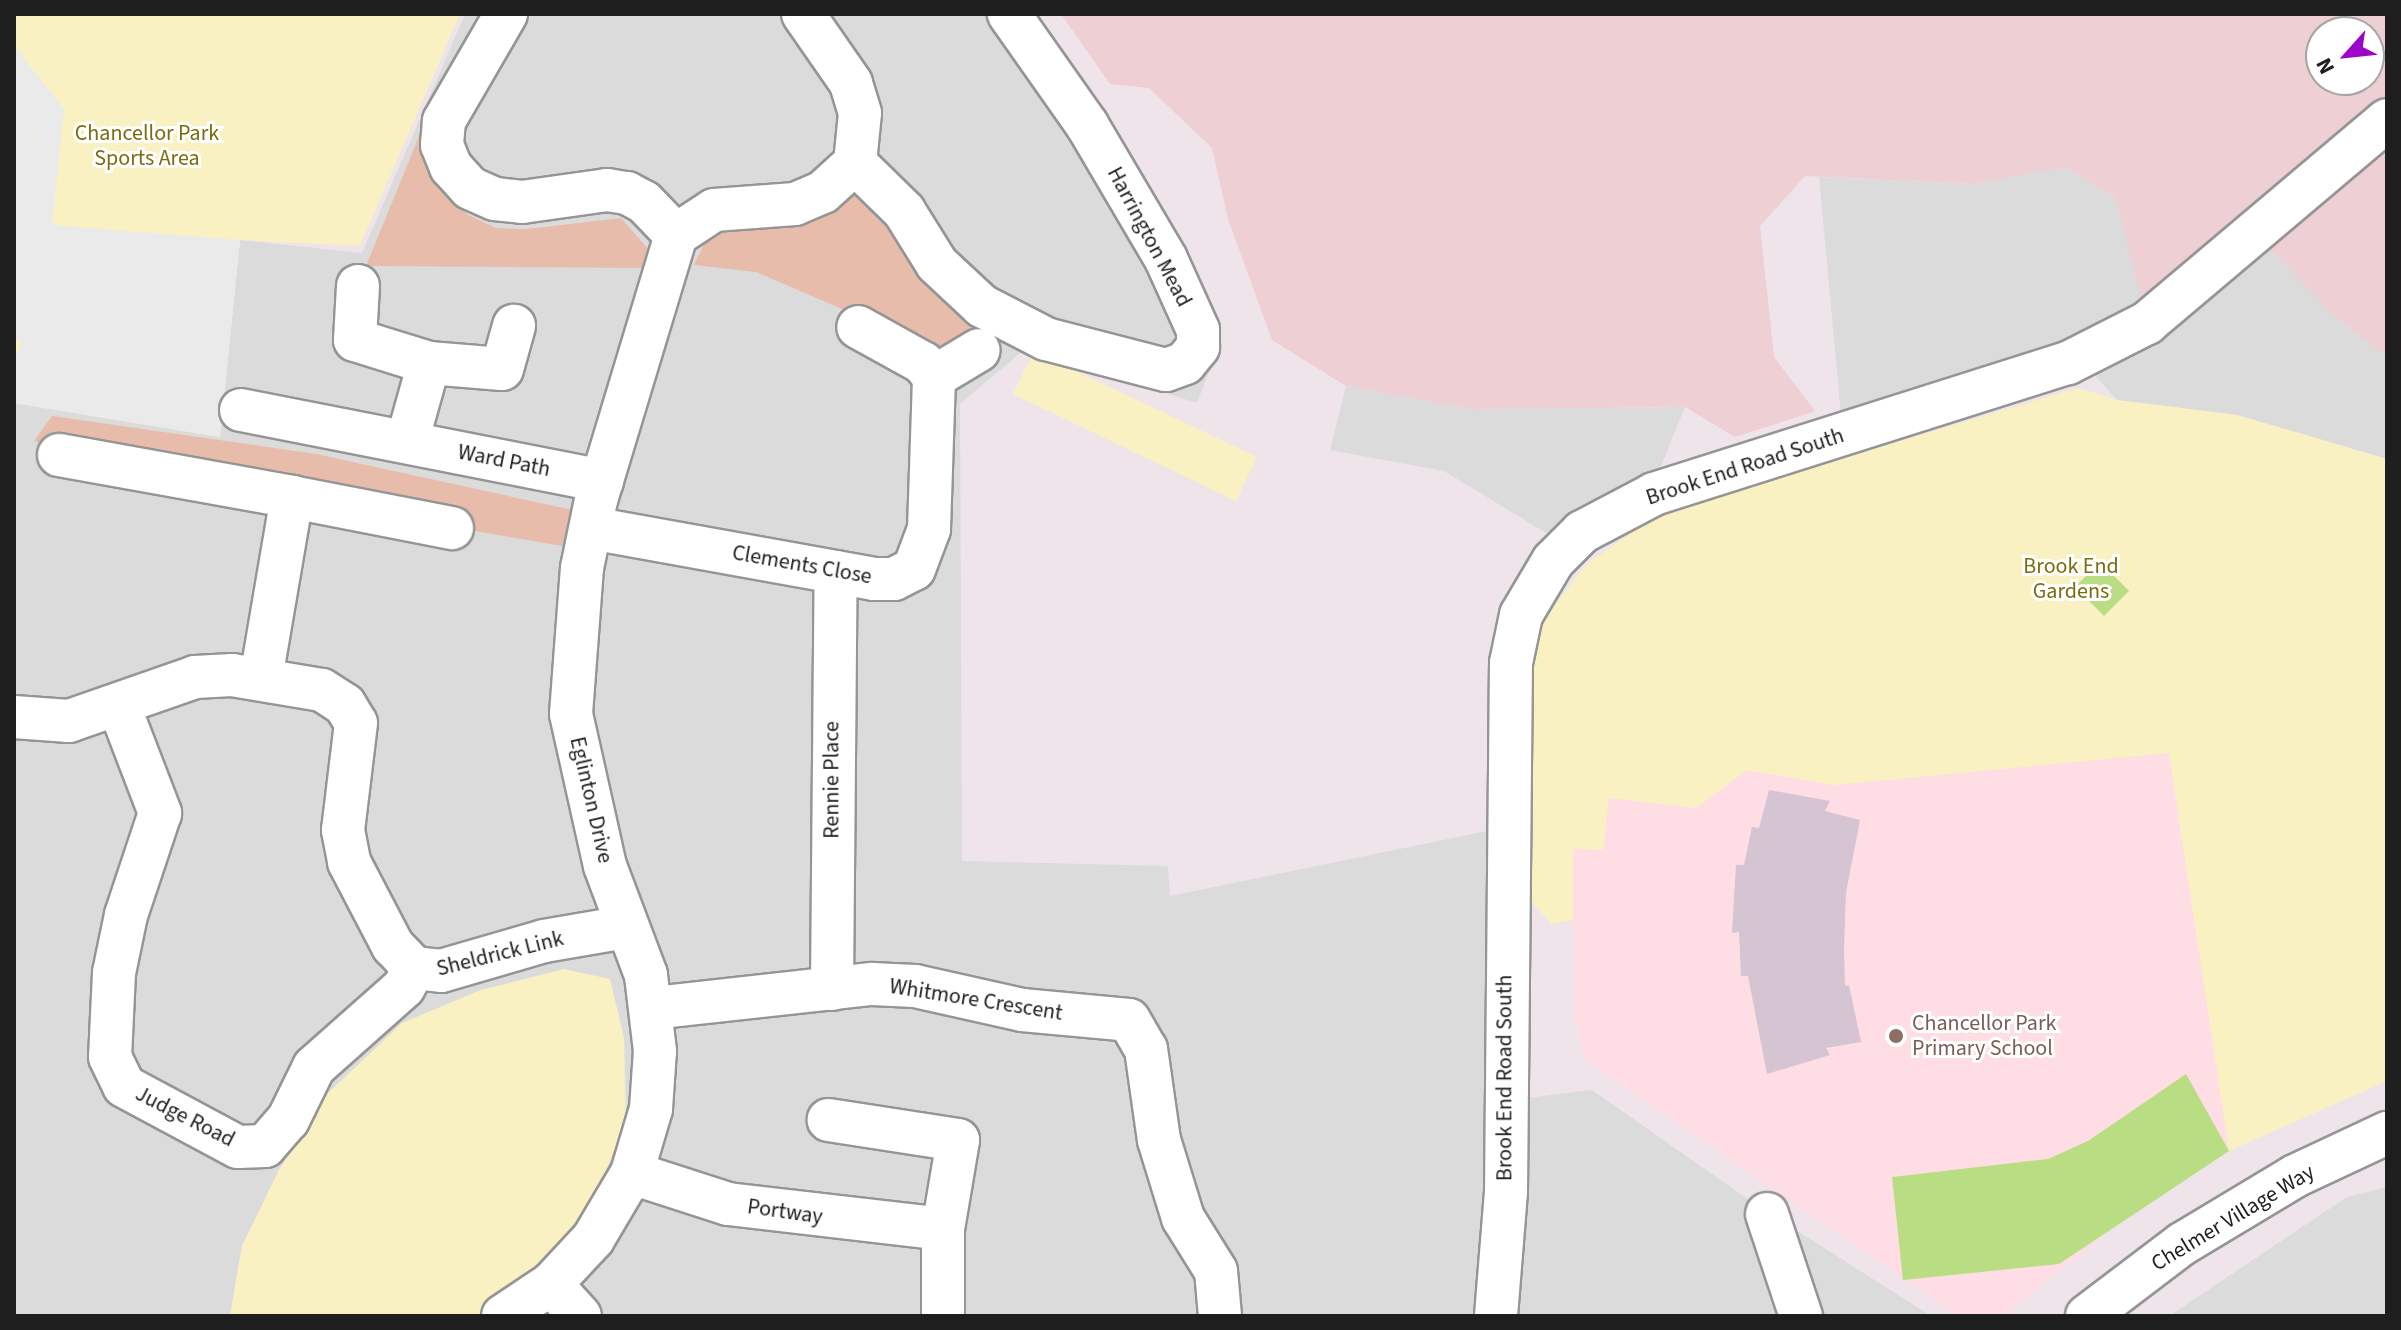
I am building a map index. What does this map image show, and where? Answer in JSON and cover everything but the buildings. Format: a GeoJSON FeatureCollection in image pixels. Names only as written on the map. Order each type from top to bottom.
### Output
{"type":"FeatureCollection","features":[{"type":"Feature","properties":{"kind":"street"},"geometry":{"type":"LineString","coordinates":[[506,14],[444,121],[442,145],[451,167],[470,188],[495,199],[522,202],[607,190],[627,193],[644,202],[676,235],[714,210],[795,204],[823,192],[855,163],[860,113],[851,83],[803,14]]}},
{"type":"Feature","properties":{"kind":"street","name":"Harrington Mead"},"geometry":{"type":"LineString","coordinates":[[855,163],[904,211],[937,264],[982,306],[1046,339],[1166,370],[1185,363],[1198,347],[1198,330],[1166,259],[1087,125],[1009,14]]}},
{"type":"Feature","properties":{"kind":"street","name":"Brook End Road South"},"geometry":{"type":"LineString","coordinates":[[1496,1316],[1506,1191],[1511,663],[1521,615],[1553,561],[1582,532],[1654,494],[2068,363],[2147,323],[2387,120]]}},
{"type":"Feature","properties":{"kind":"street","name":"Eglinton Drive"},"geometry":{"type":"LineString","coordinates":[[503,1316],[551,1284],[593,1239],[632,1173],[651,1109],[653,1008],[646,975],[626,927],[583,785],[571,714],[573,644],[591,528],[602,481],[676,235]]}},
{"type":"Feature","properties":{"kind":"street"},"geometry":{"type":"LineString","coordinates":[[358,286],[355,340],[429,363],[502,369],[514,326]]}},
{"type":"Feature","properties":{"kind":"street"},"geometry":{"type":"LineString","coordinates":[[858,327],[923,363],[934,377],[979,350]]}},
{"type":"Feature","properties":{"kind":"street"},"geometry":{"type":"LineString","coordinates":[[407,442],[429,363]]}},
{"type":"Feature","properties":{"kind":"street","name":"Clements Close"},"geometry":{"type":"LineString","coordinates":[[591,528],[836,572],[894,579],[914,569],[923,553],[934,377]]}},
{"type":"Feature","properties":{"kind":"street","name":"Ward Path"},"geometry":{"type":"LineString","coordinates":[[241,410],[602,481]]}},
{"type":"Feature","properties":{"kind":"street"},"geometry":{"type":"LineString","coordinates":[[59,455],[452,528]]}},
{"type":"Feature","properties":{"kind":"street"},"geometry":{"type":"LineString","coordinates":[[261,679],[292,497]]}},
{"type":"Feature","properties":{"kind":"street","name":"Rennie Place"},"geometry":{"type":"LineString","coordinates":[[832,989],[836,572]]}},
{"type":"Feature","properties":{"kind":"street","name":"Sheldrick Link"},"geometry":{"type":"LineString","coordinates":[[14,717],[69,721],[195,677],[261,679],[322,690],[345,705],[356,723],[343,830],[349,862],[393,946],[414,968],[441,971],[544,941],[626,927]]}},
{"type":"Feature","properties":{"kind":"street","name":"Judge Road"},"geometry":{"type":"LineString","coordinates":[[119,706],[160,813],[126,915],[114,973],[110,1057],[124,1086],[238,1147],[265,1146],[288,1120],[314,1067],[404,987],[414,968]]}},
{"type":"Feature","properties":{"kind":"street","name":"Whitmore Crescent"},"geometry":{"type":"LineString","coordinates":[[653,1008],[832,989],[915,986],[1022,1010],[1129,1020],[1146,1049],[1159,1140],[1183,1218],[1216,1271],[1220,1316]]}},
{"type":"Feature","properties":{"kind":"street"},"geometry":{"type":"LineString","coordinates":[[829,1120],[958,1140],[943,1229],[943,1316]]}},
{"type":"Feature","properties":{"kind":"street","name":"Chelmer Village Way"},"geometry":{"type":"LineString","coordinates":[[2087,1316],[2182,1244],[2295,1176],[2387,1133]]}},
{"type":"Feature","properties":{"kind":"street","name":"Portway"},"geometry":{"type":"LineString","coordinates":[[632,1173],[728,1204],[943,1229]]}},
{"type":"Feature","properties":{"kind":"street"},"geometry":{"type":"LineString","coordinates":[[1767,1214],[1801,1316]]}},
{"type":"Feature","properties":{"kind":"street"},"geometry":{"type":"LineString","coordinates":[[551,1284],[580,1316]]}},
{"type":"Feature","properties":{"kind":"shaded area"},"geometry":{"type":"Polygon","coordinates":[[[465,14],[1033,14],[1116,141],[1220,343],[1197,403],[1025,349],[960,404],[962,861],[1168,866],[1170,896],[1487,831],[1492,1102],[1592,1090],[1749,1200],[1931,1316],[486,1316],[279,1170],[242,1246],[230,1316],[14,1316],[14,403],[219,436],[240,240],[362,253],[465,14]]]}},
{"type":"Feature","properties":{"kind":"shaded area"},"geometry":{"type":"Polygon","coordinates":[[[1061,14],[2387,14],[2387,358],[2331,313],[2255,232],[2147,323],[2116,198],[2066,167],[1974,184],[1805,176],[1760,226],[1774,357],[1815,411],[1735,437],[1685,407],[1470,409],[1346,386],[1272,340],[1228,219],[1212,148],[1149,88],[1110,84],[1061,14]]]}},
{"type":"Feature","properties":{"kind":"shaded area"},"geometry":{"type":"Polygon","coordinates":[[[14,46],[64,109],[52,225],[240,240],[220,437],[14,403],[14,364],[21,341],[14,340],[14,46]]]}},
{"type":"Feature","properties":{"kind":"shaded area"},"geometry":{"type":"Polygon","coordinates":[[[422,129],[428,130],[449,195],[468,215],[496,228],[527,229],[621,218],[650,251],[644,268],[366,266],[422,129]]]}},
{"type":"Feature","properties":{"kind":"shaded area"},"geometry":{"type":"Polygon","coordinates":[[[2066,167],[2116,198],[2255,231],[2331,313],[2387,358],[2387,459],[2237,415],[2117,400],[2092,372],[1841,415],[1819,177],[1974,184],[2066,167]]]}},
{"type":"Feature","properties":{"kind":"shaded area"},"geometry":{"type":"Polygon","coordinates":[[[859,187],[993,322],[937,350],[756,272],[694,265],[704,244],[723,233],[794,226],[819,217],[859,187]]]}},
{"type":"Feature","properties":{"kind":"shaded area"},"geometry":{"type":"Polygon","coordinates":[[[1346,386],[1470,409],[1685,407],[1652,488],[1546,533],[1444,471],[1330,450],[1346,386]]]}},
{"type":"Feature","properties":{"kind":"shaded area"},"geometry":{"type":"Polygon","coordinates":[[[52,416],[316,454],[577,511],[568,547],[210,486],[34,441],[52,416]]]}},
{"type":"Feature","properties":{"kind":"shaded area","name":"Chancellor Park Primary School"},"geometry":{"type":"Polygon","coordinates":[[[2169,753],[2229,1151],[2133,1212],[2003,1316],[1958,1316],[1585,1060],[1573,1013],[1573,848],[1603,850],[1608,798],[1696,808],[1747,770],[1834,785],[2169,753]]]}},
{"type":"Feature","properties":{"kind":"shaded area"},"geometry":{"type":"Polygon","coordinates":[[[2387,1187],[2387,1316],[2169,1316],[2347,1197],[2387,1187]]]}},
{"type":"Feature","properties":{"kind":"green space","name":"Chancellor Park Sports Area"},"geometry":{"type":"Polygon","coordinates":[[[14,14],[460,14],[360,246],[240,240],[220,437],[14,403],[14,14]]]}},
{"type":"Feature","properties":{"kind":"green space"},"geometry":{"type":"Polygon","coordinates":[[[1034,351],[1257,457],[1236,501],[1013,394],[1034,351]]]}},
{"type":"Feature","properties":{"kind":"green space","name":"Brook End Gardens"},"geometry":{"type":"Polygon","coordinates":[[[2078,388],[2117,400],[2237,415],[2387,459],[2387,1081],[2229,1151],[2169,753],[1834,785],[1747,770],[1696,808],[1609,798],[1603,850],[1573,849],[1573,920],[1552,924],[1530,901],[1525,695],[1543,621],[1586,564],[1662,512],[2078,388]]]}},
{"type":"Feature","properties":{"kind":"green space"},"geometry":{"type":"Polygon","coordinates":[[[2100,562],[2129,591],[2104,616],[2075,587],[2100,562]]]}},
{"type":"Feature","properties":{"kind":"green space"},"geometry":{"type":"Polygon","coordinates":[[[564,969],[610,979],[624,1038],[626,1119],[597,1194],[565,1249],[486,1316],[230,1316],[242,1246],[279,1170],[328,1093],[402,1023],[481,990],[564,969]]]}},
{"type":"Feature","properties":{"kind":"green space"},"geometry":{"type":"Polygon","coordinates":[[[2186,1074],[2229,1151],[2059,1264],[1903,1280],[1892,1177],[2048,1159],[2088,1141],[2186,1074]]]}},
{"type":"Feature","properties":{"kind":"place","name":"Chancellor Park Primary School"},"geometry":{"type":"Point","coordinates":[1896,1036]}}]}
